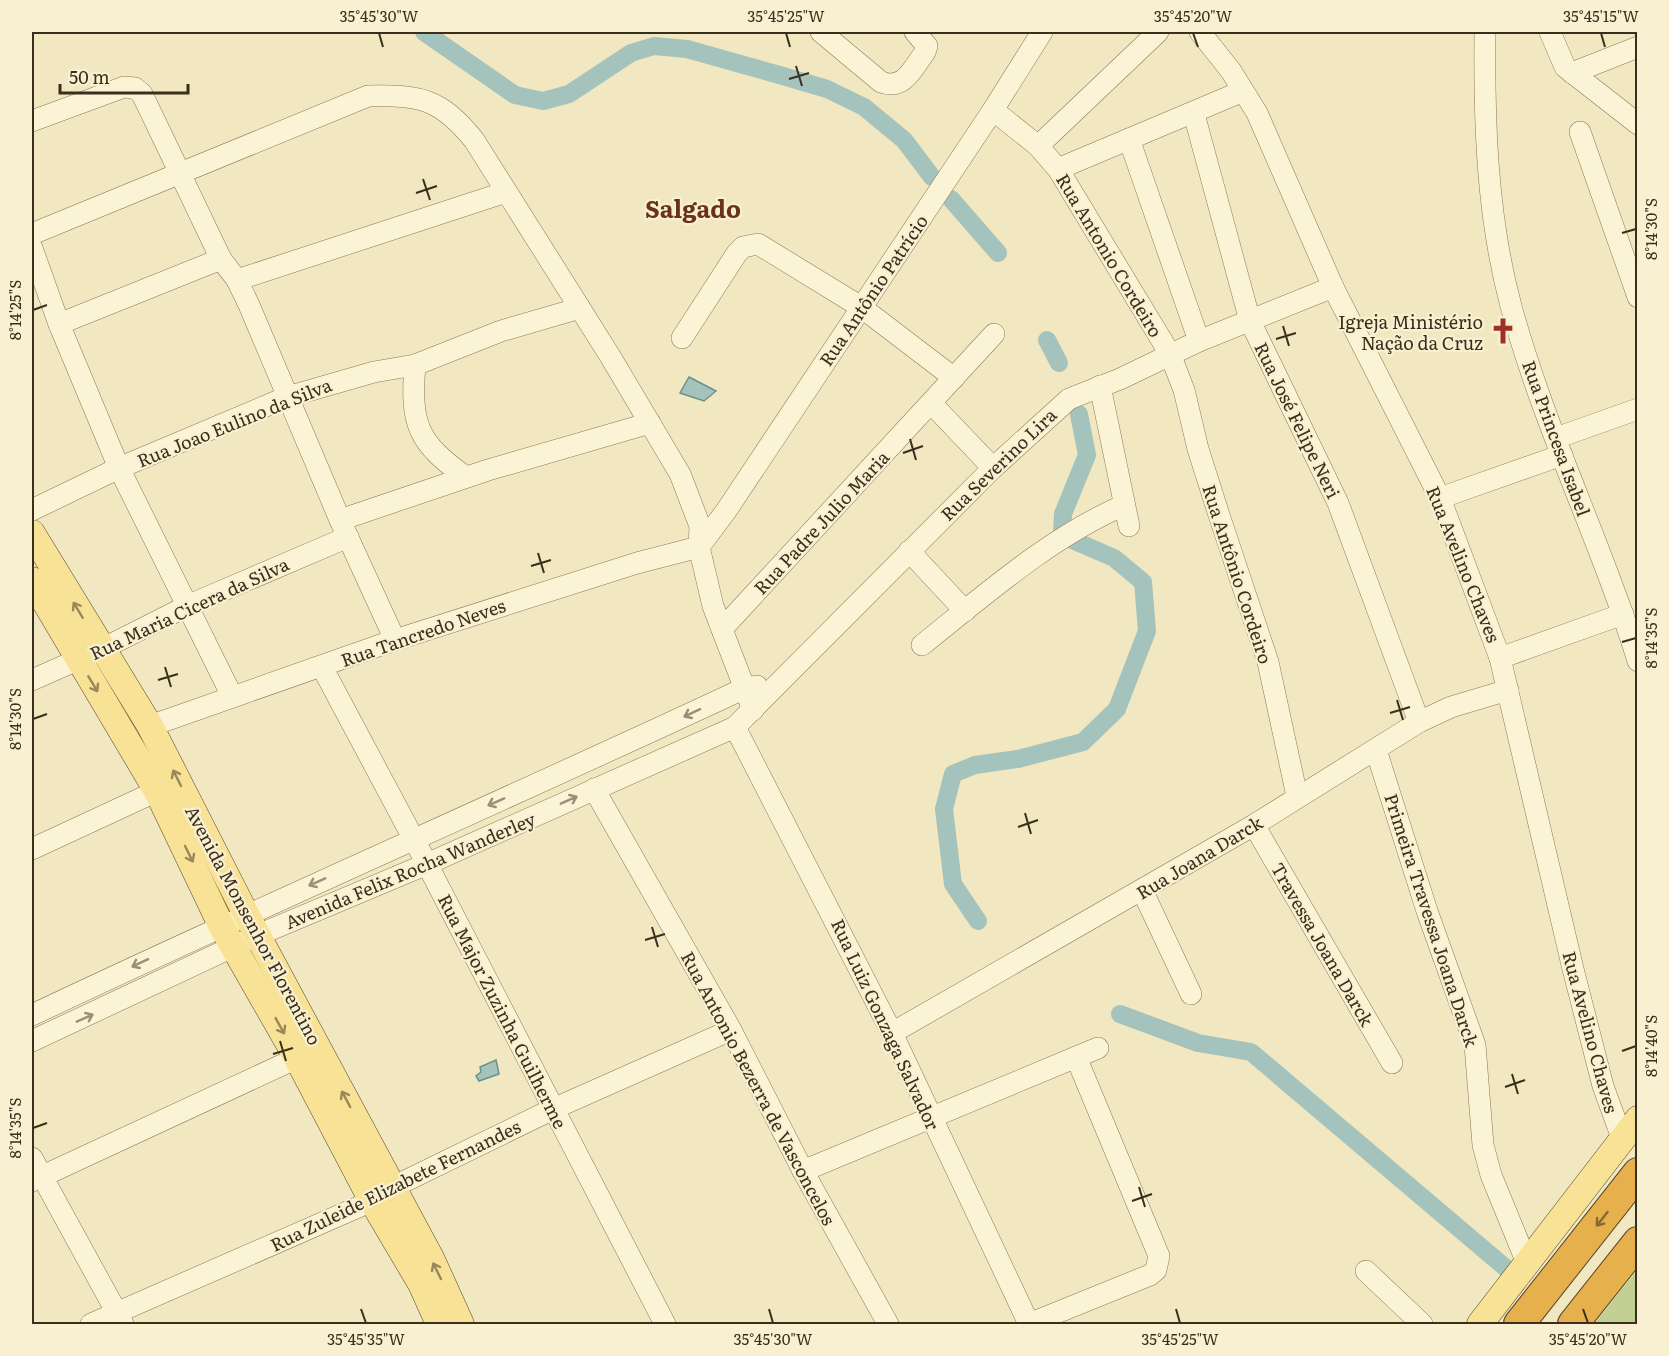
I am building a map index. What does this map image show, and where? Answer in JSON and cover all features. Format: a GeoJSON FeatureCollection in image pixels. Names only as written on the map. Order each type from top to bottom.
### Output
{"type":"FeatureCollection","features":[{"type":"Feature","properties":{"kind":"highway"},"geometry":{"type":"LineString","coordinates":[[1519,1324],[1638,1173]]}},
{"type":"Feature","properties":{"kind":"highway"},"geometry":{"type":"LineString","coordinates":[[1573,1324],[1638,1242]]}},
{"type":"Feature","properties":{"kind":"main road","name":"Avenida Monsenhor Florentino"},"geometry":{"type":"LineString","coordinates":[[32,533],[150,726],[252,925],[393,1187],[462,1324]]}},
{"type":"Feature","properties":{"kind":"main road","name":"Avenida Monsenhor Florentino"},"geometry":{"type":"LineString","coordinates":[[32,580],[157,791],[228,935],[297,1058],[372,1200],[421,1284],[439,1324]]}},
{"type":"Feature","properties":{"kind":"main road"},"geometry":{"type":"LineString","coordinates":[[1480,1324],[1638,1119]]}},
{"type":"Feature","properties":{"kind":"street"},"geometry":{"type":"LineString","coordinates":[[821,32],[880,82],[890,86],[903,82],[925,52],[920,38]]}},
{"type":"Feature","properties":{"kind":"street","name":"Rua Antônio Patrício"},"geometry":{"type":"LineString","coordinates":[[699,547],[726,511],[993,110],[1042,32]]}},
{"type":"Feature","properties":{"kind":"street"},"geometry":{"type":"LineString","coordinates":[[1038,146],[1158,32]]}},
{"type":"Feature","properties":{"kind":"street","name":"Rua Avelino Chaves"},"geometry":{"type":"LineString","coordinates":[[1200,32],[1243,91],[1261,122],[1333,287],[1440,498],[1500,658],[1573,969],[1603,1086],[1622,1138]]}},
{"type":"Feature","properties":{"kind":"street","name":"Rua Princesa Isabel"},"geometry":{"type":"LineString","coordinates":[[1485,32],[1484,99],[1495,237],[1511,306],[1559,447],[1623,614],[1638,661]]}},
{"type":"Feature","properties":{"kind":"street"},"geometry":{"type":"LineString","coordinates":[[1550,32],[1566,67],[1635,120]]}},
{"type":"Feature","properties":{"kind":"street"},"geometry":{"type":"LineString","coordinates":[[1566,67],[1638,47]]}},
{"type":"Feature","properties":{"kind":"street"},"geometry":{"type":"LineString","coordinates":[[32,121],[124,87],[135,88],[142,94],[221,259],[237,280],[344,529],[395,640]]}},
{"type":"Feature","properties":{"kind":"street"},"geometry":{"type":"LineString","coordinates":[[1058,169],[1194,114],[1243,91]]}},
{"type":"Feature","properties":{"kind":"street"},"geometry":{"type":"LineString","coordinates":[[32,234],[368,96],[401,95],[428,102],[454,115],[474,140],[580,308],[650,423],[692,499],[700,526],[699,547],[708,591],[753,710]]}},
{"type":"Feature","properties":{"kind":"street","name":"Rua Antonio Cordeiro"},"geometry":{"type":"LineString","coordinates":[[993,110],[1038,146],[1058,169],[1170,354]]}},
{"type":"Feature","properties":{"kind":"street","name":"Rua José Felipe Neri"},"geometry":{"type":"LineString","coordinates":[[1194,114],[1250,321],[1338,503],[1419,722]]}},
{"type":"Feature","properties":{"kind":"street"},"geometry":{"type":"LineString","coordinates":[[1580,132],[1638,297]]}},
{"type":"Feature","properties":{"kind":"street"},"geometry":{"type":"LineString","coordinates":[[1129,139],[1198,341]]}},
{"type":"Feature","properties":{"kind":"street"},"geometry":{"type":"LineString","coordinates":[[237,280],[506,192]]}},
{"type":"Feature","properties":{"kind":"street"},"geometry":{"type":"LineString","coordinates":[[682,338],[737,253],[749,245],[758,244],[861,307],[954,378]]}},
{"type":"Feature","properties":{"kind":"street"},"geometry":{"type":"LineString","coordinates":[[32,248],[59,324],[119,468],[189,605],[232,696]]}},
{"type":"Feature","properties":{"kind":"street"},"geometry":{"type":"LineString","coordinates":[[59,324],[221,259]]}},
{"type":"Feature","properties":{"kind":"street","name":"Rua Severino Lira"},"geometry":{"type":"LineString","coordinates":[[753,710],[777,682],[909,550],[993,468],[1069,399],[1198,341],[1333,287]]}},
{"type":"Feature","properties":{"kind":"street","name":"Rua Joao Eulino da Silva"},"geometry":{"type":"LineString","coordinates":[[32,510],[119,468],[287,397],[363,375],[415,365],[501,331],[580,308]]}},
{"type":"Feature","properties":{"kind":"street","name":"Rua Padre Julio Maria"},"geometry":{"type":"LineString","coordinates":[[722,629],[994,334]]}},
{"type":"Feature","properties":{"kind":"street","name":"Rua Antônio Cordeiro"},"geometry":{"type":"LineString","coordinates":[[1170,354],[1184,390],[1215,504],[1268,662],[1297,796]]}},
{"type":"Feature","properties":{"kind":"street"},"geometry":{"type":"LineString","coordinates":[[415,365],[414,406],[420,432],[434,453],[466,477]]}},
{"type":"Feature","properties":{"kind":"street"},"geometry":{"type":"LineString","coordinates":[[1100,386],[1130,526]]}},
{"type":"Feature","properties":{"kind":"street"},"geometry":{"type":"LineString","coordinates":[[932,403],[993,468]]}},
{"type":"Feature","properties":{"kind":"street"},"geometry":{"type":"LineString","coordinates":[[1440,498],[1638,410]]}},
{"type":"Feature","properties":{"kind":"street","name":"Rua Maria Cicera da Silva"},"geometry":{"type":"LineString","coordinates":[[32,680],[102,649],[344,529],[466,477],[650,423]]}},
{"type":"Feature","properties":{"kind":"street"},"geometry":{"type":"LineString","coordinates":[[922,645],[1041,551],[1088,522],[1124,505]]}},
{"type":"Feature","properties":{"kind":"street","name":"Rua Tancredo Neves"},"geometry":{"type":"LineString","coordinates":[[150,726],[395,640],[637,563],[699,547]]}},
{"type":"Feature","properties":{"kind":"street"},"geometry":{"type":"LineString","coordinates":[[909,550],[965,611]]}},
{"type":"Feature","properties":{"kind":"street"},"geometry":{"type":"LineString","coordinates":[[1500,658],[1623,614]]}},
{"type":"Feature","properties":{"kind":"street","name":"Rua Major Zuzinha Guilherme"},"geometry":{"type":"LineString","coordinates":[[322,667],[412,839],[428,864],[665,1324]]}},
{"type":"Feature","properties":{"kind":"street"},"geometry":{"type":"LineString","coordinates":[[745,688],[777,682]]}},
{"type":"Feature","properties":{"kind":"street","name":"Avenida Felix Rocha Wanderley"},"geometry":{"type":"LineString","coordinates":[[252,925],[412,839],[745,688]]}},
{"type":"Feature","properties":{"kind":"street","name":"Rua Joana Darck"},"geometry":{"type":"LineString","coordinates":[[892,1033],[1254,825],[1297,796],[1419,722],[1451,707],[1508,690]]}},
{"type":"Feature","properties":{"kind":"street","name":"Avenida Felix Rocha Wanderley"},"geometry":{"type":"LineString","coordinates":[[32,1015],[252,925],[428,864],[735,727],[753,710]]}},
{"type":"Feature","properties":{"kind":"street","name":"Rua Luiz Gonzaga Salvador"},"geometry":{"type":"LineString","coordinates":[[735,727],[828,903],[1029,1324]]}},
{"type":"Feature","properties":{"kind":"street","name":"Primeira Travessa Joana Darck"},"geometry":{"type":"LineString","coordinates":[[1376,750],[1427,911],[1475,1044],[1484,1145],[1491,1175],[1527,1263]]}},
{"type":"Feature","properties":{"kind":"street","name":"Rua Antonio Bezerra de Vasconcelos"},"geometry":{"type":"LineString","coordinates":[[594,789],[731,1030],[803,1171],[888,1324]]}},
{"type":"Feature","properties":{"kind":"street"},"geometry":{"type":"LineString","coordinates":[[32,849],[157,791]]}},
{"type":"Feature","properties":{"kind":"street","name":"Travessa Joana Darck"},"geometry":{"type":"LineString","coordinates":[[1254,825],[1392,1064]]}},
{"type":"Feature","properties":{"kind":"street"},"geometry":{"type":"LineString","coordinates":[[1142,890],[1191,994]]}},
{"type":"Feature","properties":{"kind":"street","name":"Avenida Felix Rocha Wanderley"},"geometry":{"type":"LineString","coordinates":[[32,1041],[228,935]]}},
{"type":"Feature","properties":{"kind":"street","name":"Rua Zuleide Elizabete Fernandes"},"geometry":{"type":"LineString","coordinates":[[91,1324],[120,1319],[372,1200],[393,1187],[553,1109],[731,1030]]}},
{"type":"Feature","properties":{"kind":"street"},"geometry":{"type":"LineString","coordinates":[[803,1171],[1098,1048]]}},
{"type":"Feature","properties":{"kind":"street"},"geometry":{"type":"LineString","coordinates":[[1029,1324],[1150,1275],[1156,1270],[1159,1256],[1076,1057]]}},
{"type":"Feature","properties":{"kind":"street"},"geometry":{"type":"LineString","coordinates":[[120,1319],[35,1171],[297,1058]]}},
{"type":"Feature","properties":{"kind":"street"},"geometry":{"type":"LineString","coordinates":[[1366,1270],[1422,1324]]}},
{"type":"Feature","properties":{"kind":"green space"},"geometry":{"type":"Polygon","coordinates":[[[1637,1270],[1637,1324],[1594,1324],[1637,1270]]]}},
{"type":"Feature","properties":{"kind":"water"},"geometry":{"type":"Polygon","coordinates":[[[689,377],[716,391],[704,401],[680,393],[689,377]]]}},
{"type":"Feature","properties":{"kind":"water"},"geometry":{"type":"Polygon","coordinates":[[[496,1060],[499,1074],[479,1081],[476,1076],[481,1072],[480,1067],[496,1060]]]}},
{"type":"Feature","properties":{"kind":"waterway"},"geometry":{"type":"LineString","coordinates":[[424,32],[515,95],[543,101],[569,94],[631,53],[654,46],[687,49],[783,76],[827,89],[864,107],[904,140],[932,177]]}},
{"type":"Feature","properties":{"kind":"waterway"},"geometry":{"type":"LineString","coordinates":[[951,199],[998,253]]}},
{"type":"Feature","properties":{"kind":"waterway"},"geometry":{"type":"LineString","coordinates":[[1047,340],[1059,363]]}},
{"type":"Feature","properties":{"kind":"waterway"},"geometry":{"type":"LineString","coordinates":[[1062,532],[1063,514],[1087,455],[1079,414]]}},
{"type":"Feature","properties":{"kind":"waterway"},"geometry":{"type":"LineString","coordinates":[[978,921],[953,884],[944,809],[953,774],[975,765],[1018,759],[1083,742],[1117,709],[1147,631],[1143,582],[1114,558],[1070,539]]}},
{"type":"Feature","properties":{"kind":"waterway"},"geometry":{"type":"LineString","coordinates":[[1120,1014],[1198,1043],[1251,1052],[1507,1269]]}},
{"type":"Feature","properties":{"kind":"place","name":"Igreja Ministério Nação da Cruz"},"geometry":{"type":"Point","coordinates":[1503,331]}},
{"type":"Feature","properties":{"kind":"district","name":"Salgado"},"geometry":{"type":"Point","coordinates":[693,207]}}]}
